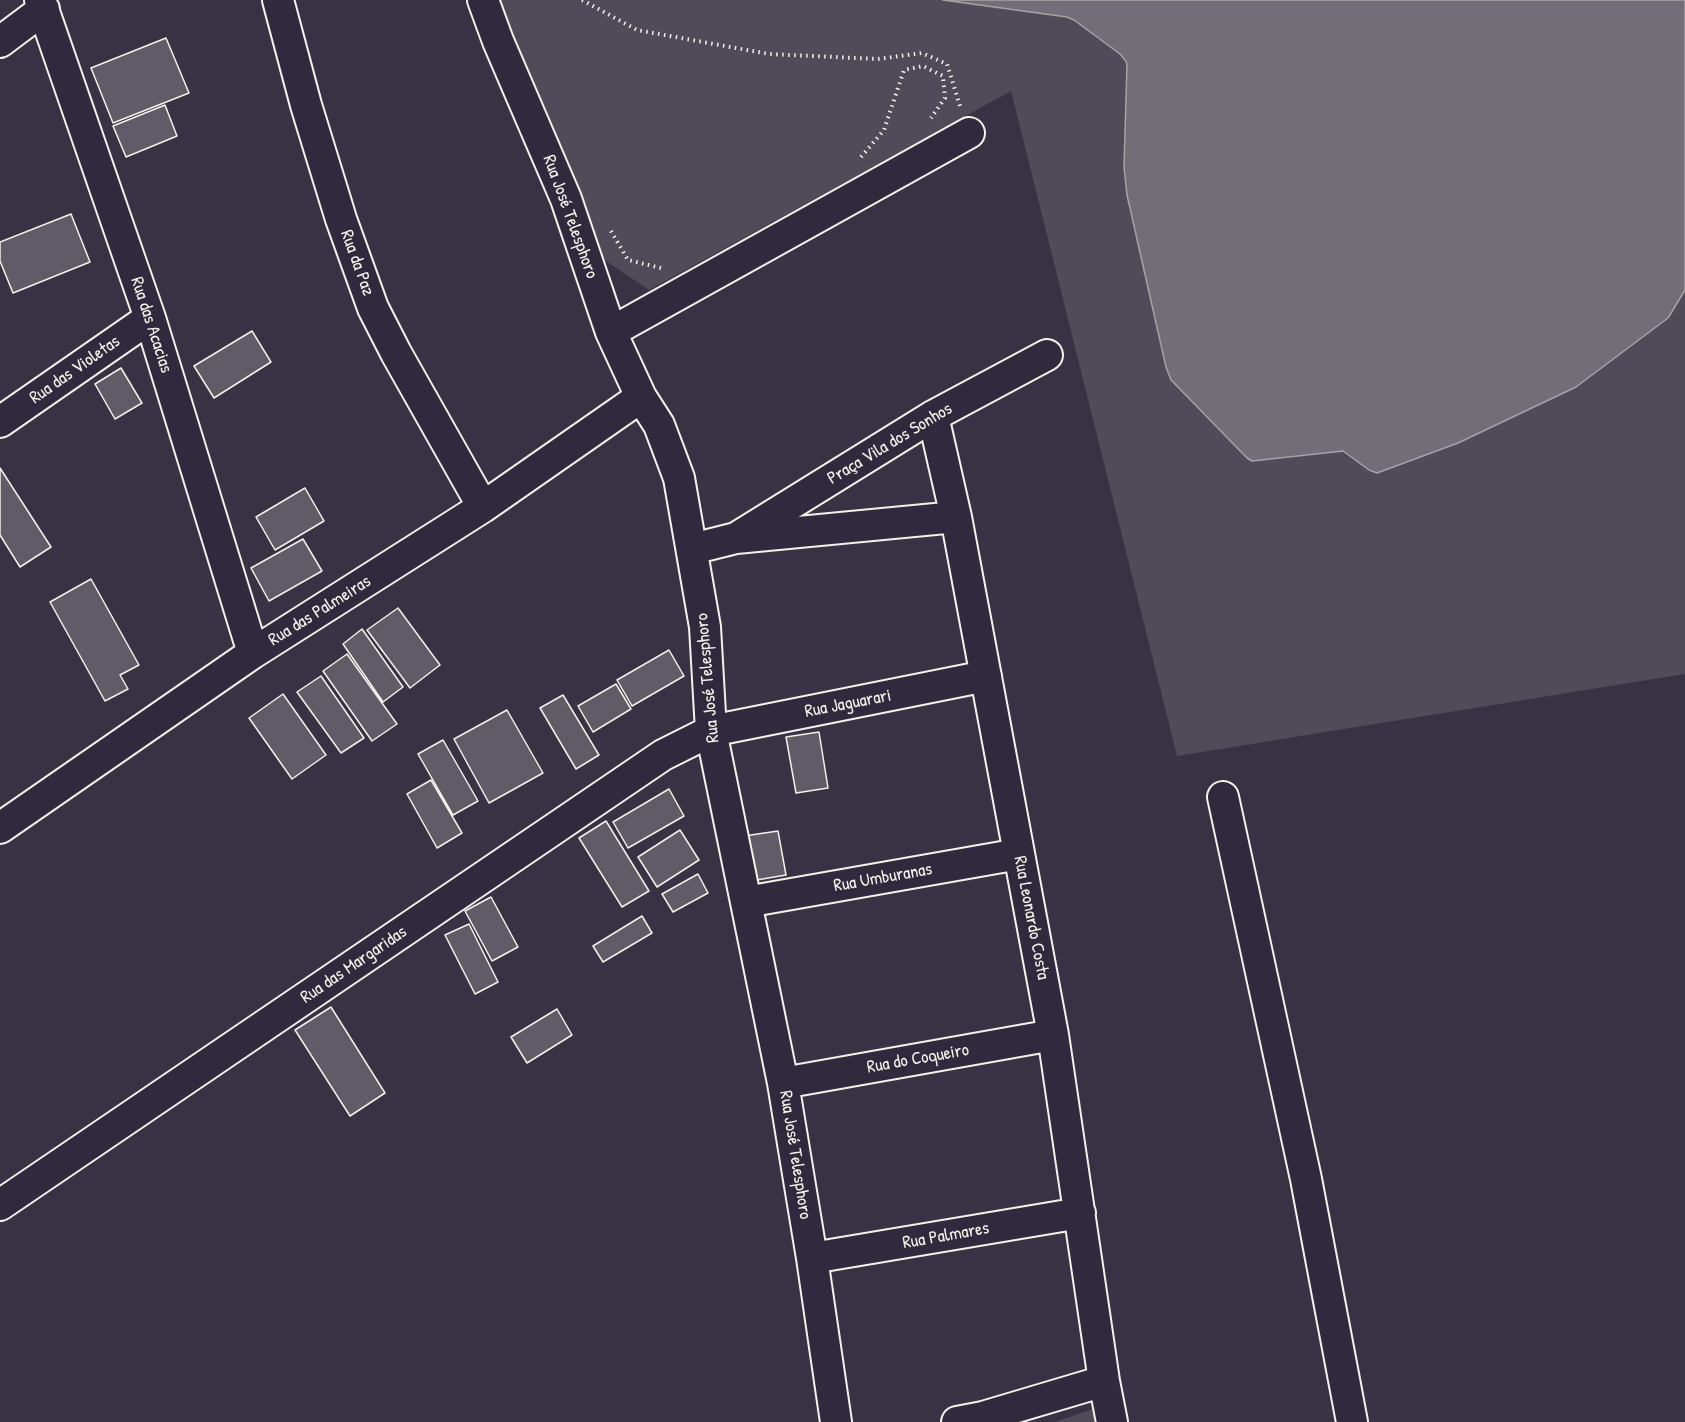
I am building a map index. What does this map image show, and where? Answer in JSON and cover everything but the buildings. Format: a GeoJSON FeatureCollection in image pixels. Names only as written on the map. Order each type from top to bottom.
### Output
{"type":"FeatureCollection","features":[{"type":"Feature","properties":{"kind":"street","name":"Rua da Paz"},"geometry":{"type":"LineString","coordinates":[[278,0],[316,139],[341,219],[373,308],[483,507]]}},
{"type":"Feature","properties":{"kind":"street","name":"Rua José Telesphoro"},"geometry":{"type":"LineString","coordinates":[[483,0],[498,41],[566,199],[611,332],[641,397],[659,426],[679,478],[705,627],[711,731],[783,1083],[836,1422]]}},
{"type":"Feature","properties":{"kind":"street"},"geometry":{"type":"LineString","coordinates":[[0,42],[42,4]]}},
{"type":"Feature","properties":{"kind":"street","name":"Rua das Acacias"},"geometry":{"type":"LineString","coordinates":[[42,4],[150,318],[253,653]]}},
{"type":"Feature","properties":{"kind":"street"},"geometry":{"type":"LineString","coordinates":[[611,332],[969,133]]}},
{"type":"Feature","properties":{"kind":"street","name":"Rua das Violetas"},"geometry":{"type":"LineString","coordinates":[[0,422],[150,318]]}},
{"type":"Feature","properties":{"kind":"street","name":"Praça Vila dos Sonhos"},"geometry":{"type":"LineString","coordinates":[[736,538],[933,416],[1047,355]]}},
{"type":"Feature","properties":{"kind":"street","name":"Rua das Palmeiras"},"geometry":{"type":"LineString","coordinates":[[0,828],[253,653],[483,507],[641,397]]}},
{"type":"Feature","properties":{"kind":"street","name":"Rua Leonardo Costa"},"geometry":{"type":"LineString","coordinates":[[933,416],[956,518],[1053,1035],[1112,1422]]}},
{"type":"Feature","properties":{"kind":"street","name":"Praça Vila dos Sonhos"},"geometry":{"type":"LineString","coordinates":[[692,549],[736,538],[956,518]]}},
{"type":"Feature","properties":{"kind":"street","name":"Rua Jaguarari"},"geometry":{"type":"LineString","coordinates":[[711,731],[986,676]]}},
{"type":"Feature","properties":{"kind":"street","name":"Rua das Margaridas"},"geometry":{"type":"LineString","coordinates":[[0,1205],[663,755],[711,731]]}},
{"type":"Feature","properties":{"kind":"street"},"geometry":{"type":"LineString","coordinates":[[1223,797],[1306,1179],[1352,1422]]}},
{"type":"Feature","properties":{"kind":"street","name":"Rua Umburanas"},"geometry":{"type":"LineString","coordinates":[[746,902],[1019,854]]}},
{"type":"Feature","properties":{"kind":"street","name":"Rua do Coqueiro"},"geometry":{"type":"LineString","coordinates":[[783,1083],[1053,1035]]}},
{"type":"Feature","properties":{"kind":"street","name":"Rua Palmares"},"geometry":{"type":"LineString","coordinates":[[812,1258],[1080,1213]]}},
{"type":"Feature","properties":{"kind":"street"},"geometry":{"type":"LineString","coordinates":[[975,1420],[1104,1381]]}},
{"type":"Feature","properties":{"kind":"path"},"geometry":{"type":"LineString","coordinates":[[582,0],[637,30],[769,54],[878,59],[922,53],[947,64],[969,133]]}},
{"type":"Feature","properties":{"kind":"path"},"geometry":{"type":"LineString","coordinates":[[870,153],[860,158],[884,130],[904,70],[922,66],[943,76],[945,98],[931,118],[924,122]]}},
{"type":"Feature","properties":{"kind":"path"},"geometry":{"type":"LineString","coordinates":[[610,230],[628,260],[660,268],[668,267]]}},
{"type":"Feature","properties":{"kind":"shaded area"},"geometry":{"type":"Polygon","coordinates":[[[499,0],[1685,0],[1685,674],[1177,756],[1011,91],[649,290],[603,259],[499,0]]]}},
{"type":"Feature","properties":{"kind":"shaded area"},"geometry":{"type":"Polygon","coordinates":[[[943,0],[1685,0],[1685,290],[1668,318],[1576,387],[1458,443],[1377,473],[1369,470],[1343,451],[1252,461],[1171,380],[1166,367],[1127,195],[1124,167],[1127,64],[1125,60],[1120,54],[1067,17],[943,0]]]}},
{"type":"Feature","properties":{"kind":"shaded area"},"geometry":{"type":"Polygon","coordinates":[[[1093,1409],[1096,1422],[1055,1422],[1093,1409]]]}}]}
